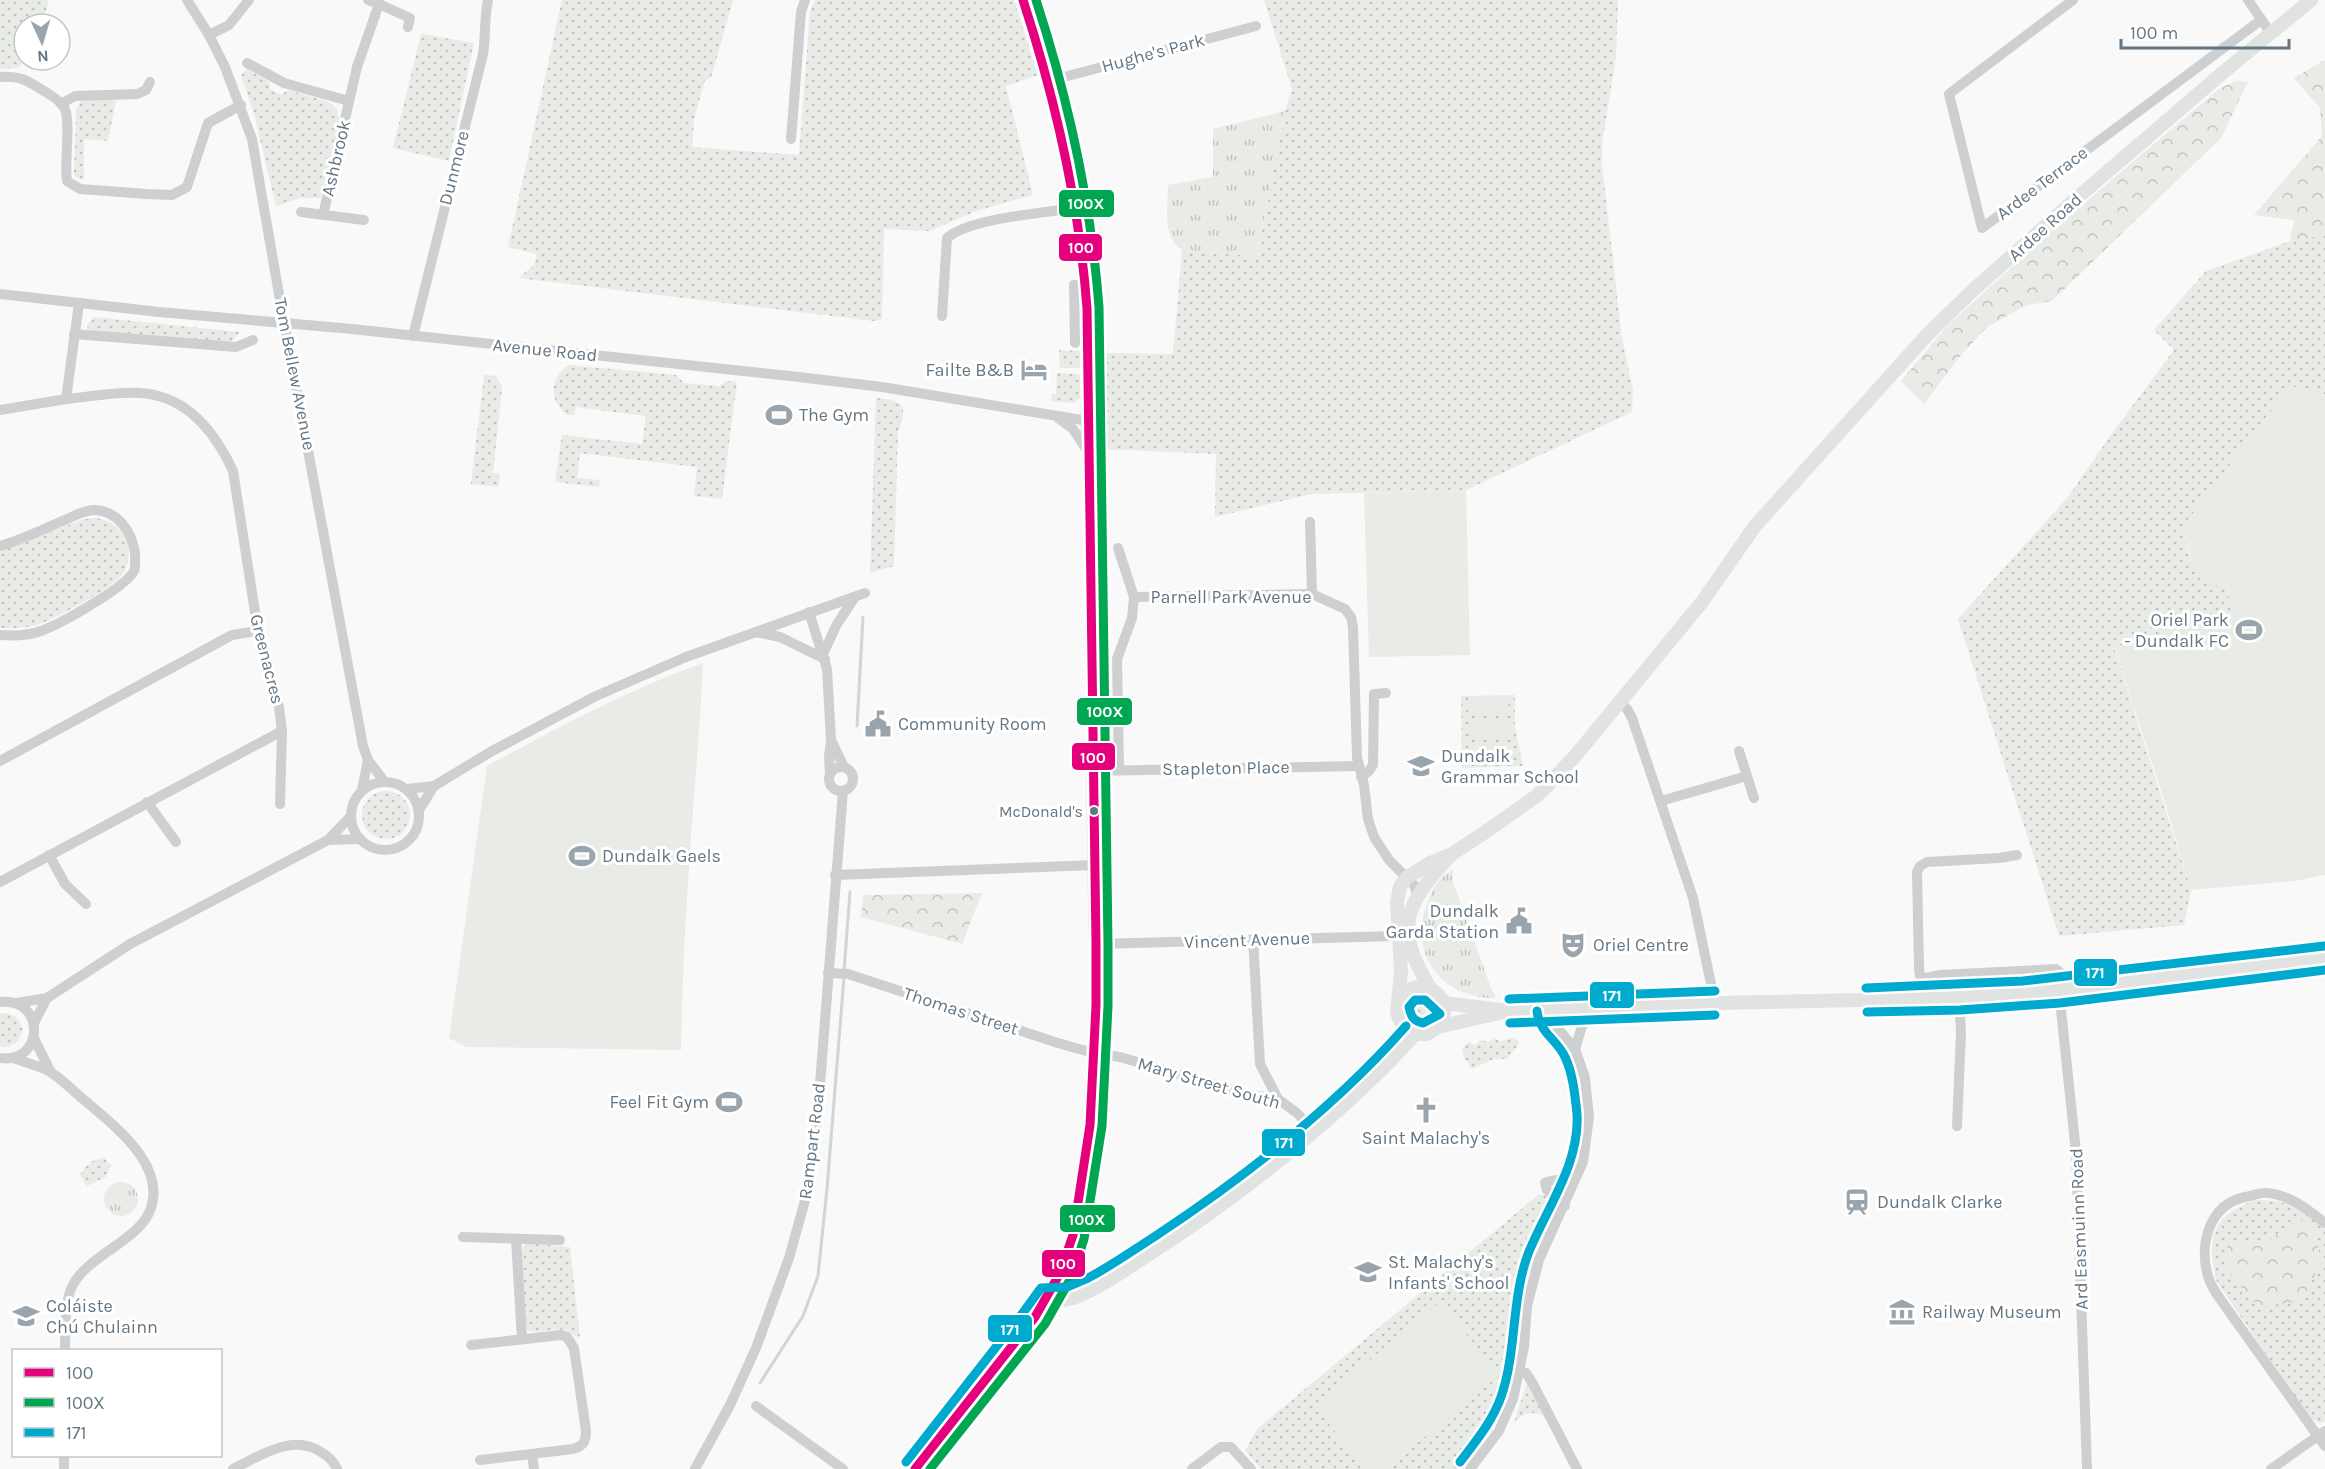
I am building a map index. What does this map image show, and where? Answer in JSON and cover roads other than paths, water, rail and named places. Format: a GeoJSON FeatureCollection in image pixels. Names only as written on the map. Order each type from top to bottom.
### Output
{"type":"FeatureCollection","features":[{"type":"Feature","properties":{"kind":"main road"},"geometry":{"type":"LineString","coordinates":[[915,1469],[1035,1317],[1060,1273],[1073,1235],[1090,1125],[1096,944],[1093,563],[1088,422],[1088,334],[1085,284],[1067,161],[1049,81],[1023,0]]}},
{"type":"Feature","properties":{"kind":"main road","name":"Ardee Road"},"geometry":{"type":"LineString","coordinates":[[1452,854],[1535,797],[1576,755],[1702,602],[1755,526],[1927,335],[1971,292],[2270,32],[2311,0]]}},
{"type":"Feature","properties":{"kind":"main road"},"geometry":{"type":"LineString","coordinates":[[1452,854],[1430,862],[1406,878],[1400,887],[1397,902],[1397,936],[1401,972],[1397,1013],[1402,1026],[1415,1034],[1427,1034],[1438,1027],[1508,1011]]}},
{"type":"Feature","properties":{"kind":"main road"},"geometry":{"type":"LineString","coordinates":[[1438,1027],[1444,1016],[1444,1003],[1440,996],[1430,988],[1417,968],[1408,942],[1410,913],[1417,895],[1452,854]]}},
{"type":"Feature","properties":{"kind":"main road"},"geometry":{"type":"LineString","coordinates":[[1444,1003],[1508,1011],[1599,1006],[1959,998],[2062,990],[2325,958]]}},
{"type":"Feature","properties":{"kind":"main road"},"geometry":{"type":"LineString","coordinates":[[1397,1006],[1409,989],[1430,988]]}},
{"type":"Feature","properties":{"kind":"main road"},"geometry":{"type":"LineString","coordinates":[[1046,1299],[1072,1298],[1132,1265],[1238,1195],[1314,1132],[1380,1071],[1415,1034]]}},
{"type":"Feature","properties":{"kind":"street","name":"Tom Bellew Avenue"},"geometry":{"type":"LineString","coordinates":[[187,0],[209,35],[241,105],[259,170],[285,323],[368,760],[362,790]]}},
{"type":"Feature","properties":{"kind":"street"},"geometry":{"type":"LineString","coordinates":[[209,35],[229,25],[249,0]]}},
{"type":"Feature","properties":{"kind":"street","name":"Dunmore"},"geometry":{"type":"LineString","coordinates":[[413,336],[483,54],[488,0]]}},
{"type":"Feature","properties":{"kind":"street"},"geometry":{"type":"LineString","coordinates":[[791,139],[801,12],[805,0]]}},
{"type":"Feature","properties":{"kind":"street","name":"Ardee Terrace"},"geometry":{"type":"LineString","coordinates":[[2073,0],[1949,94],[1982,228],[2261,20]]}},
{"type":"Feature","properties":{"kind":"street"},"geometry":{"type":"LineString","coordinates":[[2248,0],[2270,32]]}},
{"type":"Feature","properties":{"kind":"street"},"geometry":{"type":"LineString","coordinates":[[373,2],[410,18],[408,27]]}},
{"type":"Feature","properties":{"kind":"street","name":"Ashbrook"},"geometry":{"type":"LineString","coordinates":[[323,214],[373,2]]}},
{"type":"Feature","properties":{"kind":"street","name":"Hughe's Park"},"geometry":{"type":"LineString","coordinates":[[1049,81],[1256,26]]}},
{"type":"Feature","properties":{"kind":"street"},"geometry":{"type":"LineString","coordinates":[[2205,62],[2220,75]]}},
{"type":"Feature","properties":{"kind":"street","name":"Ashbrook"},"geometry":{"type":"LineString","coordinates":[[247,63],[279,86],[349,101]]}},
{"type":"Feature","properties":{"kind":"street"},"geometry":{"type":"LineString","coordinates":[[0,77],[20,77],[56,98],[65,108],[67,181],[80,189],[172,195],[187,187],[208,123],[241,105]]}},
{"type":"Feature","properties":{"kind":"street"},"geometry":{"type":"LineString","coordinates":[[61,104],[75,96],[137,94],[146,90],[150,82]]}},
{"type":"Feature","properties":{"kind":"street"},"geometry":{"type":"LineString","coordinates":[[942,316],[947,238],[955,230],[1006,218],[1075,208]]}},
{"type":"Feature","properties":{"kind":"street","name":"Ashbrook"},"geometry":{"type":"LineString","coordinates":[[301,212],[364,220]]}},
{"type":"Feature","properties":{"kind":"street"},"geometry":{"type":"LineString","coordinates":[[1075,343],[1074,285],[1085,284]]}},
{"type":"Feature","properties":{"kind":"street","name":"Avenue Road"},"geometry":{"type":"LineString","coordinates":[[0,294],[882,387],[1088,422]]}},
{"type":"Feature","properties":{"kind":"street"},"geometry":{"type":"LineString","coordinates":[[66,399],[79,303]]}},
{"type":"Feature","properties":{"kind":"street"},"geometry":{"type":"LineString","coordinates":[[74,334],[236,347],[253,340]]}},
{"type":"Feature","properties":{"kind":"street","name":"Greenacres"},"geometry":{"type":"LineString","coordinates":[[0,410],[66,399],[139,392],[156,395],[191,413],[207,427],[222,448],[233,471],[258,631],[279,707],[282,731],[280,804]]}},
{"type":"Feature","properties":{"kind":"street"},"geometry":{"type":"LineString","coordinates":[[1056,417],[1073,429],[1089,453]]}},
{"type":"Feature","properties":{"kind":"street"},"geometry":{"type":"LineString","coordinates":[[0,546],[79,513],[94,510],[107,513],[129,531],[135,563],[135,570],[128,579],[64,620],[25,635],[0,635]]}},
{"type":"Feature","properties":{"kind":"street"},"geometry":{"type":"LineString","coordinates":[[1310,522],[1312,594]]}},
{"type":"Feature","properties":{"kind":"street"},"geometry":{"type":"LineString","coordinates":[[1118,548],[1134,597],[1132,618],[1117,659],[1119,770]]}},
{"type":"Feature","properties":{"kind":"street","name":"Parnell Park Avenue"},"geometry":{"type":"LineString","coordinates":[[1134,597],[1312,594],[1345,609],[1351,617],[1353,627],[1360,772]]}},
{"type":"Feature","properties":{"kind":"street"},"geometry":{"type":"LineString","coordinates":[[407,789],[434,786],[492,751],[596,696],[686,657],[860,595],[832,635],[824,655]]}},
{"type":"Feature","properties":{"kind":"street"},"geometry":{"type":"LineString","coordinates":[[809,612],[824,655],[829,680],[830,782],[832,787],[843,791],[850,788],[854,781],[853,774],[844,767],[831,740]]}},
{"type":"Feature","properties":{"kind":"street"},"geometry":{"type":"LineString","coordinates":[[0,761],[232,635],[258,631]]}},
{"type":"Feature","properties":{"kind":"street"},"geometry":{"type":"LineString","coordinates":[[756,632],[780,637],[824,655]]}},
{"type":"Feature","properties":{"kind":"street"},"geometry":{"type":"LineString","coordinates":[[1386,693],[1374,694],[1372,765],[1369,771],[1360,772],[1368,819],[1374,837],[1389,860],[1414,885],[1417,895]]}},
{"type":"Feature","properties":{"kind":"street"},"geometry":{"type":"LineString","coordinates":[[1620,702],[1632,718],[1694,898],[1715,1003]]}},
{"type":"Feature","properties":{"kind":"street"},"geometry":{"type":"LineString","coordinates":[[0,882],[282,731]]}},
{"type":"Feature","properties":{"kind":"street"},"geometry":{"type":"LineString","coordinates":[[1739,751],[1754,798]]}},
{"type":"Feature","properties":{"kind":"street","name":"Tom Bellew Avenue"},"geometry":{"type":"LineString","coordinates":[[368,760],[384,781]]}},
{"type":"Feature","properties":{"kind":"street"},"geometry":{"type":"LineString","coordinates":[[830,774],[833,770],[844,767]]}},
{"type":"Feature","properties":{"kind":"street","name":"Stapleton Place"},"geometry":{"type":"LineString","coordinates":[[1093,771],[1360,772]]}},
{"type":"Feature","properties":{"kind":"street"},"geometry":{"type":"LineString","coordinates":[[1661,801],[1747,776]]}},
{"type":"Feature","properties":{"kind":"street"},"geometry":{"type":"LineString","coordinates":[[419,810],[407,789],[396,783],[384,781],[362,790],[353,802],[352,827],[360,839],[374,848],[386,850],[398,847],[409,840],[416,830],[419,810],[434,786]]}},
{"type":"Feature","properties":{"kind":"street","name":"Rampart Road"},"geometry":{"type":"LineString","coordinates":[[695,1469],[730,1405],[756,1348],[789,1258],[811,1175],[838,974],[835,875],[843,791]]}},
{"type":"Feature","properties":{"kind":"street"},"geometry":{"type":"LineString","coordinates":[[147,802],[176,842]]}},
{"type":"Feature","properties":{"kind":"street"},"geometry":{"type":"LineString","coordinates":[[0,1002],[17,1003],[47,998],[130,944],[328,840],[351,816]]}},
{"type":"Feature","properties":{"kind":"street"},"geometry":{"type":"LineString","coordinates":[[328,840],[360,839]]}},
{"type":"Feature","properties":{"kind":"street"},"geometry":{"type":"LineString","coordinates":[[49,855],[65,884],[86,904]]}},
{"type":"Feature","properties":{"kind":"street"},"geometry":{"type":"LineString","coordinates":[[1922,998],[1917,872],[1920,866],[1927,862],[2017,855]]}},
{"type":"Feature","properties":{"kind":"street"},"geometry":{"type":"LineString","coordinates":[[835,875],[1094,865]]}},
{"type":"Feature","properties":{"kind":"street","name":"Vincent Avenue"},"geometry":{"type":"LineString","coordinates":[[1096,944],[1397,936]]}},
{"type":"Feature","properties":{"kind":"street"},"geometry":{"type":"LineString","coordinates":[[1253,939],[1260,1064],[1278,1099]]}},
{"type":"Feature","properties":{"kind":"street"},"geometry":{"type":"LineString","coordinates":[[1921,979],[1940,975],[2048,968],[2056,969],[2062,974],[2062,990]]}},
{"type":"Feature","properties":{"kind":"street","name":"Thomas Street"},"geometry":{"type":"LineString","coordinates":[[838,974],[1094,1053]]}},
{"type":"Feature","properties":{"kind":"street","name":"Ard Easmuinn Road"},"geometry":{"type":"LineString","coordinates":[[2062,990],[2076,1152],[2087,1469]]}},
{"type":"Feature","properties":{"kind":"street"},"geometry":{"type":"LineString","coordinates":[[47,998],[34,1023],[34,1038],[50,1071]]}},
{"type":"Feature","properties":{"kind":"street"},"geometry":{"type":"LineString","coordinates":[[1957,1126],[1961,1032],[1959,998]]}},
{"type":"Feature","properties":{"kind":"street"},"geometry":{"type":"LineString","coordinates":[[17,1003],[27,1011],[34,1023]]}},
{"type":"Feature","properties":{"kind":"street"},"geometry":{"type":"LineString","coordinates":[[1575,1049],[1582,1026],[1599,1006]]}},
{"type":"Feature","properties":{"kind":"street"},"geometry":{"type":"LineString","coordinates":[[1470,1469],[1500,1431],[1514,1399],[1524,1347],[1527,1306],[1539,1260],[1583,1162],[1587,1139],[1588,1094],[1581,1062],[1575,1049],[1550,1019],[1549,1010]]}},
{"type":"Feature","properties":{"kind":"street"},"geometry":{"type":"LineString","coordinates":[[13,1058],[24,1053],[34,1038]]}},
{"type":"Feature","properties":{"kind":"street","name":"Mary Street South"},"geometry":{"type":"LineString","coordinates":[[1094,1053],[1120,1057],[1250,1095],[1278,1099],[1298,1113],[1314,1132]]}},
{"type":"Feature","properties":{"kind":"street"},"geometry":{"type":"LineString","coordinates":[[0,1058],[13,1058],[50,1071],[127,1140],[147,1166],[153,1186],[149,1212],[138,1228],[88,1264],[77,1275],[71,1287],[66,1314],[65,1349]]}},
{"type":"Feature","properties":{"kind":"street"},"geometry":{"type":"LineString","coordinates":[[1565,1206],[1547,1190],[1545,1184],[1548,1181],[1569,1179],[1580,1168]]}},
{"type":"Feature","properties":{"kind":"street"},"geometry":{"type":"LineString","coordinates":[[2325,1223],[2299,1203],[2267,1192],[2238,1198],[2223,1207],[2211,1222],[2205,1240],[2204,1262],[2209,1282],[2322,1434],[2325,1446]]}},
{"type":"Feature","properties":{"kind":"street"},"geometry":{"type":"LineString","coordinates":[[463,1237],[560,1240]]}},
{"type":"Feature","properties":{"kind":"street"},"geometry":{"type":"LineString","coordinates":[[516,1239],[522,1339]]}},
{"type":"Feature","properties":{"kind":"street"},"geometry":{"type":"LineString","coordinates":[[471,1345],[561,1335],[572,1342],[586,1431],[586,1440],[581,1447],[480,1460]]}},
{"type":"Feature","properties":{"kind":"street"},"geometry":{"type":"LineString","coordinates":[[1519,1371],[1526,1373],[1533,1384],[1577,1469]]}},
{"type":"Feature","properties":{"kind":"street"},"geometry":{"type":"LineString","coordinates":[[756,1406],[843,1469]]}},
{"type":"Feature","properties":{"kind":"street"},"geometry":{"type":"LineString","coordinates":[[2271,1469],[2322,1434]]}},
{"type":"Feature","properties":{"kind":"street"},"geometry":{"type":"LineString","coordinates":[[233,1469],[282,1446],[298,1444],[312,1446],[324,1454],[337,1469]]}},
{"type":"Feature","properties":{"kind":"street"},"geometry":{"type":"LineString","coordinates":[[1192,1469],[1221,1447],[1231,1447],[1251,1469]]}},
{"type":"Feature","properties":{"kind":"street"},"geometry":{"type":"LineString","coordinates":[[532,1454],[534,1469]]}},
{"type":"Feature","properties":{"kind":"waterway"},"geometry":{"type":"LineString","coordinates":[[857,726],[863,617]]}},
{"type":"Feature","properties":{"kind":"waterway"},"geometry":{"type":"LineString","coordinates":[[844,971],[850,892]]}},
{"type":"Feature","properties":{"kind":"waterway"},"geometry":{"type":"LineString","coordinates":[[760,1383],[803,1316],[818,1276],[844,977]]}},
{"type":"Feature","properties":{"kind":"place","name":"Failte B&B"},"geometry":{"type":"Point","coordinates":[1034,370]}},
{"type":"Feature","properties":{"kind":"place","name":"The Gym"},"geometry":{"type":"Point","coordinates":[779,415]}},
{"type":"Feature","properties":{"kind":"place","name":"Oriel Park - Dundalk FC"},"geometry":{"type":"Point","coordinates":[2249,630]}},
{"type":"Feature","properties":{"kind":"place","name":"Community Room"},"geometry":{"type":"Point","coordinates":[878,724]}},
{"type":"Feature","properties":{"kind":"place","name":"Dundalk Grammar School"},"geometry":{"type":"Point","coordinates":[1421,766]}},
{"type":"Feature","properties":{"kind":"place","name":"McDonald's"},"geometry":{"type":"Point","coordinates":[1094,811]}},
{"type":"Feature","properties":{"kind":"place","name":"Dundalk Gaels"},"geometry":{"type":"Point","coordinates":[582,856]}},
{"type":"Feature","properties":{"kind":"place","name":"Dundalk Garda Station"},"geometry":{"type":"Point","coordinates":[1519,921]}},
{"type":"Feature","properties":{"kind":"place","name":"Oriel Centre"},"geometry":{"type":"Point","coordinates":[1573,945]}},
{"type":"Feature","properties":{"kind":"place","name":"Feel Fit Gym"},"geometry":{"type":"Point","coordinates":[729,1102]}},
{"type":"Feature","properties":{"kind":"place","name":"Saint Malachy's"},"geometry":{"type":"Point","coordinates":[1426,1110]}},
{"type":"Feature","properties":{"kind":"place","name":"Dundalk Clarke"},"geometry":{"type":"Point","coordinates":[1857,1202]}},
{"type":"Feature","properties":{"kind":"place","name":"St. Malachy's Infants' School"},"geometry":{"type":"Point","coordinates":[1368,1272]}},
{"type":"Feature","properties":{"kind":"place","name":"Railway Museum"},"geometry":{"type":"Point","coordinates":[1902,1312]}},
{"type":"Feature","properties":{"kind":"place","name":"Coláiste Chú Chulainn"},"geometry":{"type":"Point","coordinates":[26,1316]}}]}
